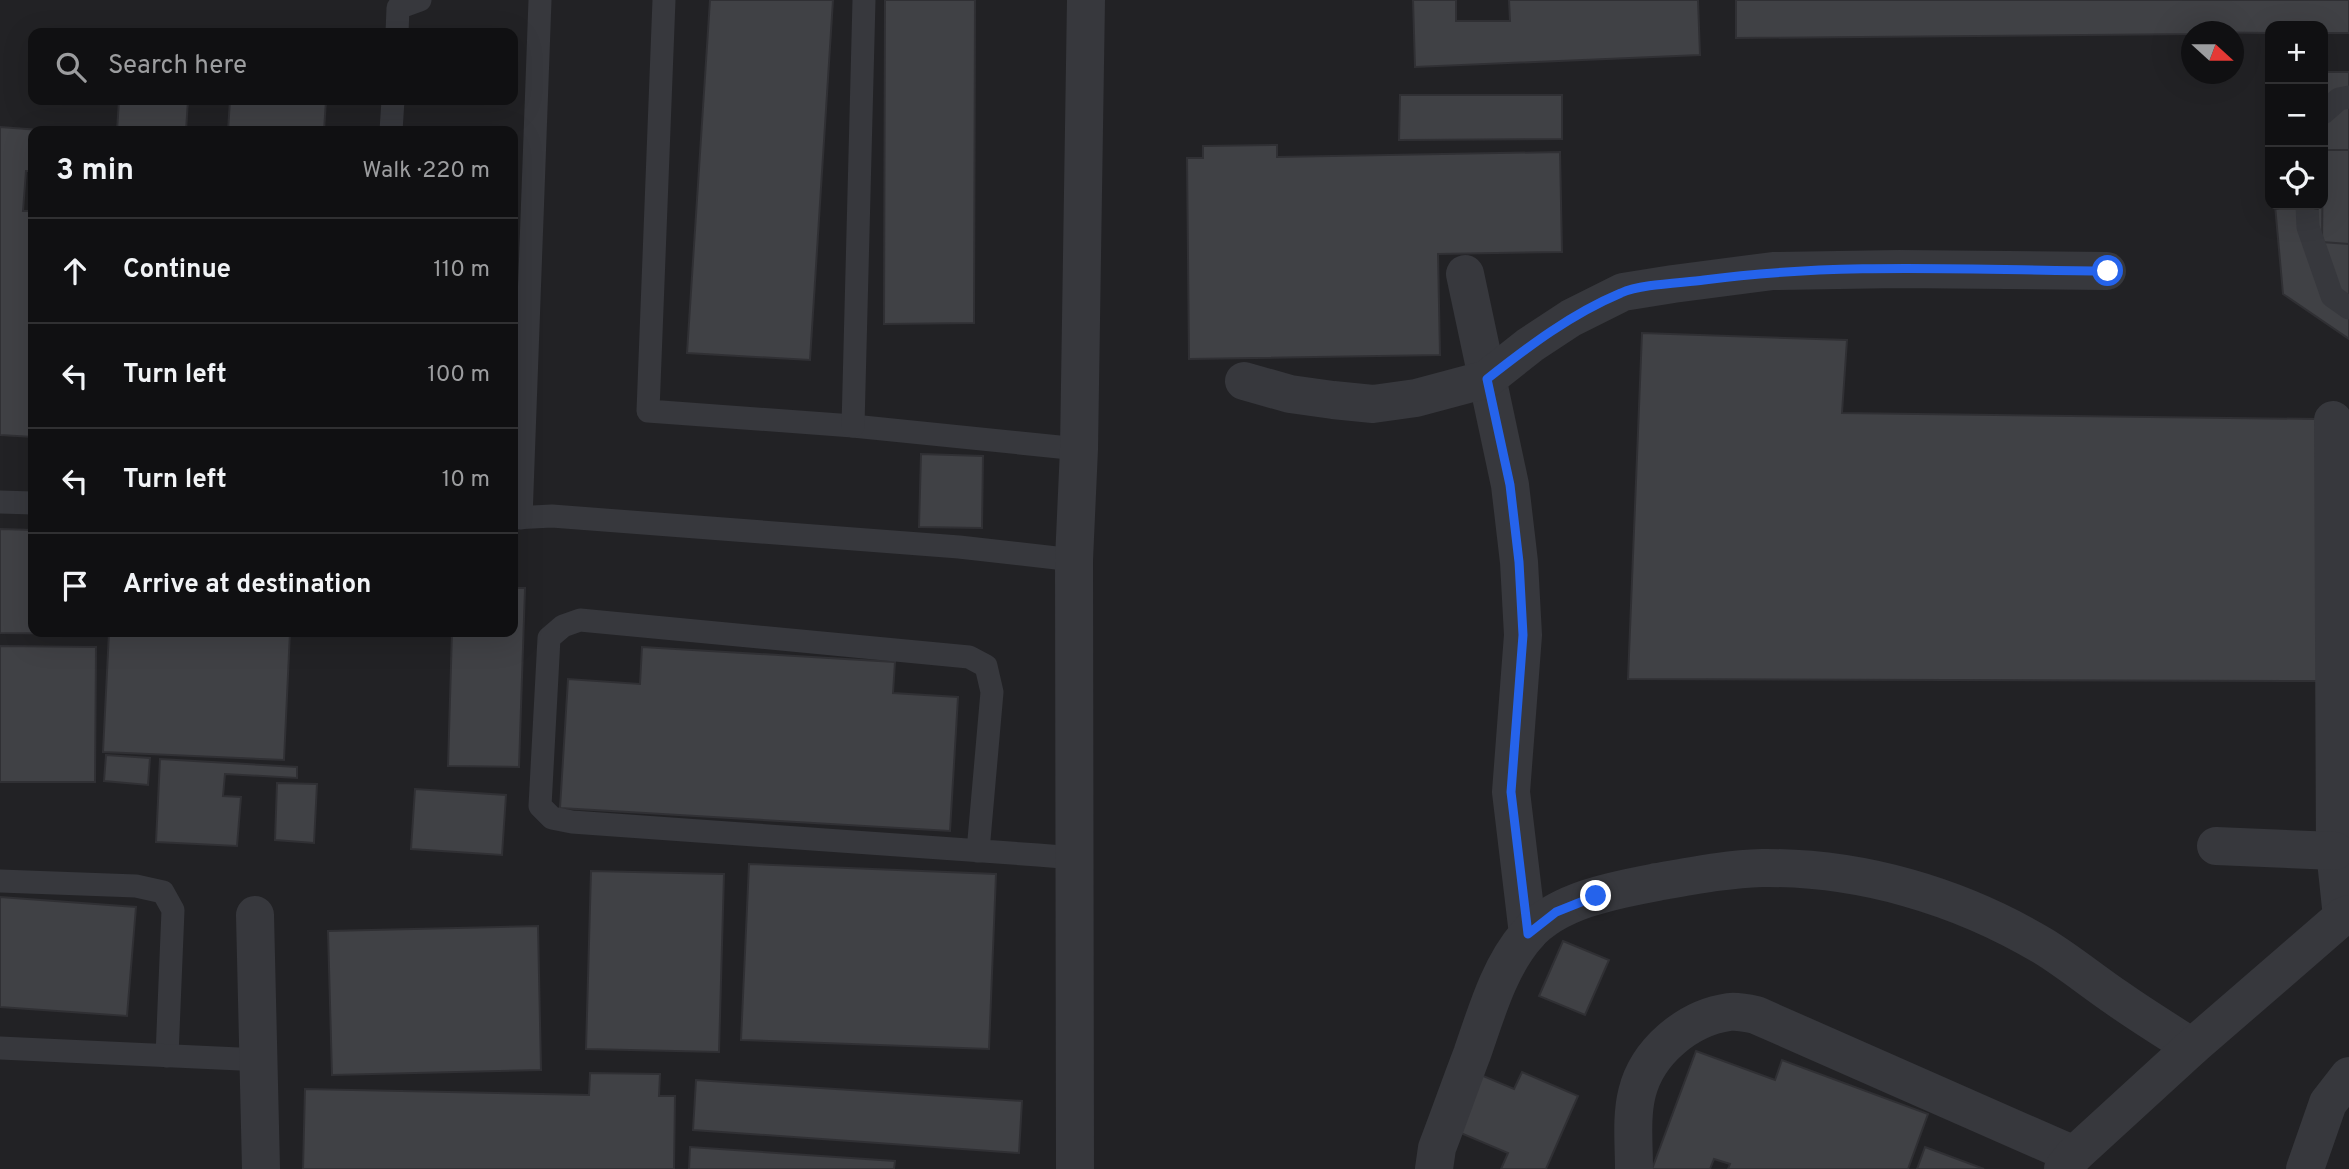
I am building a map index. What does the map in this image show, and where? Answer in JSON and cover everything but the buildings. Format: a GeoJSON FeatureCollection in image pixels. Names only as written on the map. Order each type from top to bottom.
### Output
{"type":"FeatureCollection","features":[{"type":"Feature","properties":{"kind":"street"},"geometry":{"type":"LineString","coordinates":[[1075,1169],[1074,561],[1079,449],[1086,0]]}},
{"type":"Feature","properties":{"kind":"street"},"geometry":{"type":"LineString","coordinates":[[1244,382],[1290,394],[1373,404],[1416,398],[1487,379],[1530,345],[1571,318],[1623,292],[1773,271],[2108,271]]}},
{"type":"Feature","properties":{"kind":"street"},"geometry":{"type":"LineString","coordinates":[[1465,274],[1510,485],[1519,562],[1523,635],[1511,792],[1528,934]]}},
{"type":"Feature","properties":{"kind":"street"},"geometry":{"type":"LineString","coordinates":[[1634,1169],[1637,1093],[1649,1064],[1665,1045],[1689,1026],[1708,1017],[1732,1011],[1756,1015],[2068,1162],[2192,1047],[2346,915],[2335,851],[2333,419]]}},
{"type":"Feature","properties":{"kind":"street"},"geometry":{"type":"LineString","coordinates":[[2216,846],[2335,851]]}},
{"type":"Feature","properties":{"kind":"street"},"geometry":{"type":"LineString","coordinates":[[1434,1169],[1437,1148],[1486,1014],[1506,968],[1528,934],[1556,912],[1596,896],[1694,875],[1760,868],[1812,869],[1846,873],[1923,892],[1972,910],[2045,947],[2192,1047]]}},
{"type":"Feature","properties":{"kind":"street"},"geometry":{"type":"LineString","coordinates":[[256,915],[261,1169]]}},
{"type":"Feature","properties":{"kind":"street"},"geometry":{"type":"LineString","coordinates":[[2305,1169],[2328,1104],[2349,1076]]}},
{"type":"Feature","properties":{"kind":"lane"},"geometry":{"type":"LineString","coordinates":[[397,28],[398,8],[420,0]]}},
{"type":"Feature","properties":{"kind":"lane"},"geometry":{"type":"LineString","coordinates":[[518,495],[540,0]]}},
{"type":"Feature","properties":{"kind":"lane"},"geometry":{"type":"LineString","coordinates":[[664,0],[648,411],[853,426],[1079,449]]}},
{"type":"Feature","properties":{"kind":"lane"},"geometry":{"type":"LineString","coordinates":[[853,426],[864,0]]}},
{"type":"Feature","properties":{"kind":"lane"},"geometry":{"type":"LineString","coordinates":[[2328,109],[2339,99],[2349,97]]}},
{"type":"Feature","properties":{"kind":"lane"},"geometry":{"type":"LineString","coordinates":[[391,126],[393,105]]}},
{"type":"Feature","properties":{"kind":"lane"},"geometry":{"type":"LineString","coordinates":[[2307,210],[2308,227],[2332,296],[2349,307]]}},
{"type":"Feature","properties":{"kind":"lane"},"geometry":{"type":"LineString","coordinates":[[0,502],[28,503]]}},
{"type":"Feature","properties":{"kind":"lane"},"geometry":{"type":"LineString","coordinates":[[518,518],[552,516],[946,546],[1074,561]]}},
{"type":"Feature","properties":{"kind":"lane"},"geometry":{"type":"LineString","coordinates":[[978,851],[992,692],[986,666],[969,657],[580,620],[563,626],[548,638],[540,806],[552,818],[585,823],[1075,858]]}},
{"type":"Feature","properties":{"kind":"lane"},"geometry":{"type":"LineString","coordinates":[[0,881],[136,886],[163,892],[173,910],[167,1056]]}},
{"type":"Feature","properties":{"kind":"lane"},"geometry":{"type":"LineString","coordinates":[[0,1048],[259,1060]]}},
{"type":"Feature","properties":{"kind":"shaded area"},"geometry":{"type":"Polygon","coordinates":[[[0,0],[2349,0],[2349,1169],[0,1169],[0,0]]]}},
{"type":"Feature","properties":{"kind":"route"},"geometry":{"type":"LineString","coordinates":[[1596,896],[1556,912],[1528,934],[1511,792],[1523,635],[1519,562],[1510,485],[1487,379],[1530,345],[1571,318],[1623,292],[1773,271],[2108,271]]}}]}
